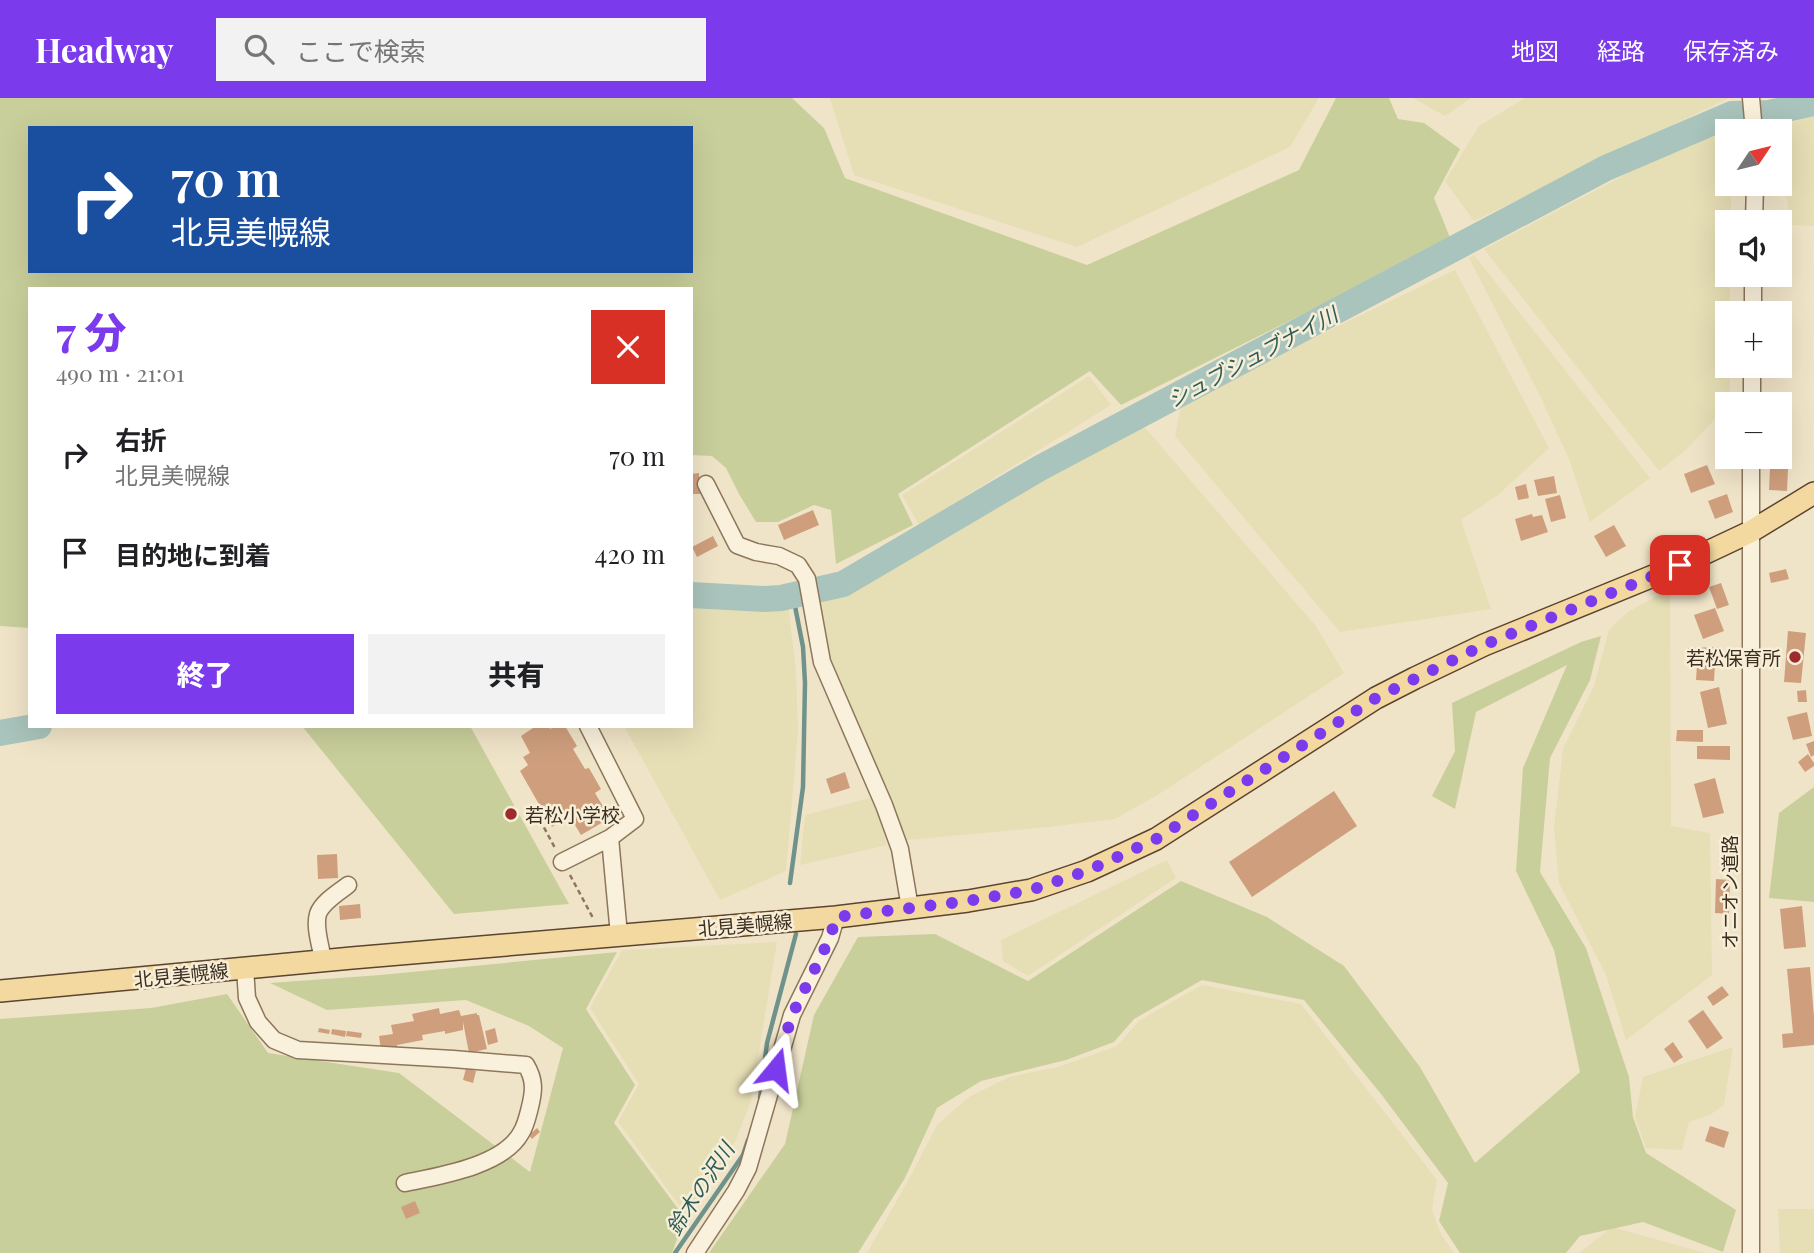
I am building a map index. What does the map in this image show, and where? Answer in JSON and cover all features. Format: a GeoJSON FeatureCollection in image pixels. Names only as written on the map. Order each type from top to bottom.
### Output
{"type":"FeatureCollection","features":[{"type":"Feature","properties":{"kind":"main road","name":"北見美幌線"},"geometry":{"type":"LineString","coordinates":[[0,991],[323,960],[836,917],[1031,890],[1087,871],[1156,839],[1376,698],[1415,678],[1484,645],[1680,565],[1750,532],[1814,493]]}},
{"type":"Feature","properties":{"kind":"street"},"geometry":{"type":"LineString","coordinates":[[1751,98],[1753,119]]}},
{"type":"Feature","properties":{"kind":"street","name":"オニオン道路"},"geometry":{"type":"LineString","coordinates":[[1751,469],[1751,1253]]}},
{"type":"Feature","properties":{"kind":"street"},"geometry":{"type":"LineString","coordinates":[[706,484],[737,545],[779,556],[799,565],[807,579],[822,662],[884,805],[900,849],[910,908]]}},
{"type":"Feature","properties":{"kind":"street"},"geometry":{"type":"LineString","coordinates":[[562,862],[610,838],[635,819],[589,728]]}},
{"type":"Feature","properties":{"kind":"street"},"geometry":{"type":"LineString","coordinates":[[610,838],[611,936]]}},
{"type":"Feature","properties":{"kind":"street"},"geometry":{"type":"LineString","coordinates":[[323,960],[317,915],[348,885]]}},
{"type":"Feature","properties":{"kind":"street"},"geometry":{"type":"LineString","coordinates":[[695,1253],[748,1168],[792,1015],[830,938],[836,917]]}},
{"type":"Feature","properties":{"kind":"street"},"geometry":{"type":"LineString","coordinates":[[245,968],[247,998],[258,1022],[274,1040],[298,1050],[526,1065],[532,1076],[533,1092],[522,1132],[514,1143],[479,1165],[405,1183]]}},
{"type":"Feature","properties":{"kind":"path"},"geometry":{"type":"LineString","coordinates":[[540,820],[562,862],[611,936]]}},
{"type":"Feature","properties":{"kind":"shaded area"},"geometry":{"type":"Polygon","coordinates":[[[830,98],[1319,98],[1290,147],[1077,247],[854,175],[830,98]]]}},
{"type":"Feature","properties":{"kind":"shaded area"},"geometry":{"type":"Polygon","coordinates":[[[1413,98],[1471,98],[1445,116],[1413,98]]]}},
{"type":"Feature","properties":{"kind":"shaded area"},"geometry":{"type":"Polygon","coordinates":[[[1525,98],[1729,98],[1474,221],[1445,181],[1479,126],[1525,98]]]}},
{"type":"Feature","properties":{"kind":"shaded area"},"geometry":{"type":"Polygon","coordinates":[[[1814,116],[1814,226],[1792,225],[1792,210],[1788,210],[1787,196],[1792,196],[1792,122],[1814,116]]]}},
{"type":"Feature","properties":{"kind":"shaded area"},"geometry":{"type":"Polygon","coordinates":[[[1715,136],[1715,196],[1731,196],[1731,210],[1715,210],[1715,287],[1730,287],[1730,301],[1715,301],[1715,378],[1730,378],[1730,391],[1715,392],[1715,417],[1712,422],[1687,449],[1659,471],[1484,249],[1693,139],[1715,136]]]}},
{"type":"Feature","properties":{"kind":"shaded area"},"geometry":{"type":"Polygon","coordinates":[[[1474,255],[1650,478],[1590,522],[1569,459],[1469,258],[1474,255]]]}},
{"type":"Feature","properties":{"kind":"shaded area"},"geometry":{"type":"Polygon","coordinates":[[[1455,270],[1549,448],[1498,495],[1461,520],[1491,609],[1340,632],[1175,436],[1182,401],[1455,270]]]}},
{"type":"Feature","properties":{"kind":"shaded area"},"geometry":{"type":"Polygon","coordinates":[[[1089,376],[1111,405],[919,525],[902,495],[1089,376]]]}},
{"type":"Feature","properties":{"kind":"shaded area"},"geometry":{"type":"Polygon","coordinates":[[[1141,423],[1315,625],[1344,673],[1159,794],[1115,819],[907,840],[858,735],[831,664],[820,600],[937,542],[1141,423]]]}},
{"type":"Feature","properties":{"kind":"shaded area"},"geometry":{"type":"Polygon","coordinates":[[[1670,589],[1671,826],[1710,833],[1712,975],[1626,1040],[1606,975],[1559,883],[1554,828],[1563,749],[1594,686],[1609,630],[1628,612],[1670,589]]]}},
{"type":"Feature","properties":{"kind":"shaded area"},"geometry":{"type":"Polygon","coordinates":[[[693,603],[788,605],[796,670],[798,731],[786,871],[720,900],[625,728],[693,728],[693,603]]]}},
{"type":"Feature","properties":{"kind":"shaded area"},"geometry":{"type":"Polygon","coordinates":[[[874,797],[887,845],[800,865],[805,815],[874,797]]]}},
{"type":"Feature","properties":{"kind":"shaded area"},"geometry":{"type":"Polygon","coordinates":[[[1167,860],[1176,878],[1028,976],[1003,961],[1001,940],[1167,860]]]}},
{"type":"Feature","properties":{"kind":"shaded area"},"geometry":{"type":"Polygon","coordinates":[[[777,942],[751,1101],[736,1140],[688,1217],[618,1122],[639,1084],[590,1008],[622,950],[777,942]]]}},
{"type":"Feature","properties":{"kind":"shaded area"},"geometry":{"type":"Polygon","coordinates":[[[1202,985],[1301,1004],[1437,1180],[1432,1210],[1441,1234],[1454,1253],[867,1253],[937,1125],[969,1097],[1009,1077],[1058,1067],[1117,1046],[1140,1020],[1202,985]]]}},
{"type":"Feature","properties":{"kind":"shaded area"},"geometry":{"type":"Polygon","coordinates":[[[1733,1047],[1724,1105],[1710,1115],[1689,1122],[1682,1150],[1646,1148],[1635,1117],[1643,1077],[1733,1047]]]}},
{"type":"Feature","properties":{"kind":"shaded area"},"geometry":{"type":"Polygon","coordinates":[[[1778,1209],[1814,1209],[1814,1253],[1780,1253],[1778,1209]]]}},
{"type":"Feature","properties":{"kind":"shaded area"},"geometry":{"type":"Polygon","coordinates":[[[1612,1227],[1705,1253],[1579,1253],[1612,1227]]]}},
{"type":"Feature","properties":{"kind":"green space"},"geometry":{"type":"Polygon","coordinates":[[[0,98],[792,98],[824,128],[845,178],[1087,265],[1299,170],[1336,98],[1389,98],[1398,119],[1424,123],[1460,149],[1434,198],[1451,240],[1121,405],[1090,371],[898,494],[913,525],[836,564],[831,510],[814,505],[778,522],[756,522],[726,468],[712,456],[693,455],[693,287],[28,287],[28,628],[0,626],[0,98]]]}},
{"type":"Feature","properties":{"kind":"green space"},"geometry":{"type":"Polygon","coordinates":[[[1601,636],[1590,680],[1550,758],[1540,872],[1586,948],[1629,1077],[1633,1117],[1646,1153],[1736,1210],[1723,1252],[1643,1222],[1580,1236],[1566,1253],[1460,1253],[1439,1221],[1448,1183],[1381,1094],[1304,1000],[1202,980],[1134,1019],[1114,1042],[1066,1060],[981,1081],[937,1108],[905,1178],[858,1253],[709,1253],[785,1144],[814,1015],[858,937],[935,934],[1028,981],[1181,881],[1267,917],[1344,966],[1420,1067],[1475,1163],[1580,1072],[1554,950],[1516,871],[1523,768],[1567,665],[1476,712],[1455,809],[1432,796],[1455,751],[1452,703],[1581,642],[1601,636]]]}},
{"type":"Feature","properties":{"kind":"green space"},"geometry":{"type":"Polygon","coordinates":[[[304,728],[471,728],[569,904],[454,914],[304,728]]]}},
{"type":"Feature","properties":{"kind":"green space"},"geometry":{"type":"Polygon","coordinates":[[[1814,787],[1814,902],[1769,898],[1779,813],[1814,787]]]}},
{"type":"Feature","properties":{"kind":"green space"},"geometry":{"type":"Polygon","coordinates":[[[617,952],[586,1009],[635,1085],[614,1123],[685,1218],[672,1253],[0,1253],[0,1019],[151,1008],[227,994],[268,1053],[399,1073],[530,1172],[563,1048],[529,1026],[466,1000],[327,1010],[270,983],[617,952]]]}},
{"type":"Feature","properties":{"kind":"building"},"geometry":{"type":"Polygon","coordinates":[[[1707,465],[1715,484],[1691,493],[1684,474],[1707,465]]]}},
{"type":"Feature","properties":{"kind":"building"},"geometry":{"type":"Polygon","coordinates":[[[1770,469],[1788,469],[1787,491],[1769,490],[1770,469]]]}},
{"type":"Feature","properties":{"kind":"building"},"geometry":{"type":"Polygon","coordinates":[[[699,473],[700,494],[693,494],[693,474],[699,473]]]}},
{"type":"Feature","properties":{"kind":"building"},"geometry":{"type":"Polygon","coordinates":[[[1554,476],[1557,493],[1538,496],[1534,480],[1554,476]]]}},
{"type":"Feature","properties":{"kind":"building"},"geometry":{"type":"Polygon","coordinates":[[[1526,484],[1529,498],[1518,500],[1515,487],[1526,484]]]}},
{"type":"Feature","properties":{"kind":"building"},"geometry":{"type":"Polygon","coordinates":[[[1727,494],[1733,512],[1715,519],[1708,501],[1727,494]]]}},
{"type":"Feature","properties":{"kind":"building"},"geometry":{"type":"Polygon","coordinates":[[[1560,495],[1566,518],[1551,522],[1545,499],[1560,495]]]}},
{"type":"Feature","properties":{"kind":"building"},"geometry":{"type":"Polygon","coordinates":[[[813,510],[819,525],[784,540],[778,525],[813,510]]]}},
{"type":"Feature","properties":{"kind":"building"},"geometry":{"type":"Polygon","coordinates":[[[1532,514],[1533,517],[1542,515],[1548,532],[1521,541],[1515,519],[1532,514]]]}},
{"type":"Feature","properties":{"kind":"building"},"geometry":{"type":"Polygon","coordinates":[[[1614,525],[1626,546],[1606,557],[1594,536],[1614,525]]]}},
{"type":"Feature","properties":{"kind":"building"},"geometry":{"type":"Polygon","coordinates":[[[713,536],[718,546],[697,557],[693,546],[713,536]]]}},
{"type":"Feature","properties":{"kind":"building"},"geometry":{"type":"Polygon","coordinates":[[[1786,569],[1789,579],[1771,583],[1769,573],[1786,569]]]}},
{"type":"Feature","properties":{"kind":"building"},"geometry":{"type":"Polygon","coordinates":[[[1721,583],[1729,605],[1717,609],[1709,587],[1721,583]]]}},
{"type":"Feature","properties":{"kind":"building"},"geometry":{"type":"Polygon","coordinates":[[[1715,608],[1724,631],[1703,639],[1694,615],[1715,608]]]}},
{"type":"Feature","properties":{"kind":"building","name":"若松保育所"},"geometry":{"type":"Polygon","coordinates":[[[1788,631],[1806,633],[1801,683],[1784,682],[1788,631]]]}},
{"type":"Feature","properties":{"kind":"building"},"geometry":{"type":"Polygon","coordinates":[[[1719,647],[1719,659],[1688,659],[1688,648],[1719,647]]]}},
{"type":"Feature","properties":{"kind":"building"},"geometry":{"type":"Polygon","coordinates":[[[1697,665],[1715,665],[1714,681],[1696,680],[1697,665]]]}},
{"type":"Feature","properties":{"kind":"building"},"geometry":{"type":"Polygon","coordinates":[[[1719,687],[1727,724],[1708,728],[1700,692],[1719,687]]]}},
{"type":"Feature","properties":{"kind":"building"},"geometry":{"type":"Polygon","coordinates":[[[1806,690],[1807,702],[1798,702],[1797,691],[1806,690]]]}},
{"type":"Feature","properties":{"kind":"building"},"geometry":{"type":"Polygon","coordinates":[[[1807,712],[1812,736],[1793,740],[1787,717],[1807,712]]]}},
{"type":"Feature","properties":{"kind":"building"},"geometry":{"type":"Polygon","coordinates":[[[533,728],[566,728],[577,746],[573,749],[585,769],[589,768],[601,789],[595,793],[610,818],[581,835],[569,815],[552,827],[520,771],[528,765],[523,757],[530,753],[521,736],[533,728]]]}},
{"type":"Feature","properties":{"kind":"building"},"geometry":{"type":"Polygon","coordinates":[[[1677,730],[1703,730],[1703,742],[1676,741],[1677,730]]]}},
{"type":"Feature","properties":{"kind":"building"},"geometry":{"type":"Polygon","coordinates":[[[1814,741],[1814,755],[1811,757],[1806,744],[1814,741]]]}},
{"type":"Feature","properties":{"kind":"building"},"geometry":{"type":"Polygon","coordinates":[[[1697,746],[1730,746],[1730,760],[1697,759],[1697,746]]]}},
{"type":"Feature","properties":{"kind":"building"},"geometry":{"type":"Polygon","coordinates":[[[1808,754],[1814,766],[1805,772],[1798,762],[1808,754]]]}},
{"type":"Feature","properties":{"kind":"building"},"geometry":{"type":"Polygon","coordinates":[[[845,772],[850,788],[831,794],[826,779],[845,772]]]}},
{"type":"Feature","properties":{"kind":"building"},"geometry":{"type":"Polygon","coordinates":[[[1715,778],[1724,813],[1703,818],[1694,784],[1715,778]]]}},
{"type":"Feature","properties":{"kind":"building"},"geometry":{"type":"Polygon","coordinates":[[[1334,791],[1357,826],[1252,897],[1229,862],[1334,791]]]}},
{"type":"Feature","properties":{"kind":"building"},"geometry":{"type":"Polygon","coordinates":[[[337,854],[338,878],[318,879],[317,855],[337,854]]]}},
{"type":"Feature","properties":{"kind":"building"},"geometry":{"type":"Polygon","coordinates":[[[1716,879],[1730,880],[1729,914],[1715,913],[1716,879]]]}},
{"type":"Feature","properties":{"kind":"building"},"geometry":{"type":"Polygon","coordinates":[[[360,904],[361,918],[340,920],[339,906],[360,904]]]}},
{"type":"Feature","properties":{"kind":"building"},"geometry":{"type":"Polygon","coordinates":[[[1802,906],[1806,947],[1784,949],[1780,909],[1802,906]]]}},
{"type":"Feature","properties":{"kind":"building"},"geometry":{"type":"Polygon","coordinates":[[[1810,967],[1814,1045],[1783,1048],[1782,1034],[1793,1033],[1787,969],[1810,967]]]}},
{"type":"Feature","properties":{"kind":"building"},"geometry":{"type":"Polygon","coordinates":[[[1722,986],[1729,995],[1713,1006],[1707,997],[1722,986]]]}},
{"type":"Feature","properties":{"kind":"building"},"geometry":{"type":"Polygon","coordinates":[[[439,1008],[440,1014],[459,1010],[461,1016],[477,1013],[487,1049],[469,1053],[463,1022],[463,1030],[422,1035],[423,1040],[381,1050],[379,1036],[393,1034],[391,1025],[414,1021],[412,1014],[439,1008]]]}},
{"type":"Feature","properties":{"kind":"building"},"geometry":{"type":"Polygon","coordinates":[[[1703,1010],[1723,1038],[1707,1049],[1688,1021],[1703,1010]]]}},
{"type":"Feature","properties":{"kind":"building"},"geometry":{"type":"Polygon","coordinates":[[[319,1028],[330,1030],[329,1034],[318,1032],[319,1028]]]}},
{"type":"Feature","properties":{"kind":"building"},"geometry":{"type":"Polygon","coordinates":[[[495,1028],[498,1042],[488,1045],[485,1031],[495,1028]]]}},
{"type":"Feature","properties":{"kind":"building"},"geometry":{"type":"Polygon","coordinates":[[[332,1029],[346,1031],[345,1037],[331,1034],[332,1029]]]}},
{"type":"Feature","properties":{"kind":"building"},"geometry":{"type":"Polygon","coordinates":[[[347,1031],[362,1033],[361,1038],[346,1036],[347,1031]]]}},
{"type":"Feature","properties":{"kind":"building"},"geometry":{"type":"Polygon","coordinates":[[[1673,1042],[1683,1057],[1674,1063],[1664,1049],[1673,1042]]]}},
{"type":"Feature","properties":{"kind":"building"},"geometry":{"type":"Polygon","coordinates":[[[466,1068],[476,1071],[473,1083],[463,1080],[466,1068]]]}},
{"type":"Feature","properties":{"kind":"building"},"geometry":{"type":"Polygon","coordinates":[[[1710,1126],[1729,1132],[1724,1148],[1705,1141],[1710,1126]]]}},
{"type":"Feature","properties":{"kind":"building"},"geometry":{"type":"Polygon","coordinates":[[[537,1128],[540,1132],[532,1139],[529,1135],[537,1128]]]}},
{"type":"Feature","properties":{"kind":"building"},"geometry":{"type":"Polygon","coordinates":[[[415,1201],[420,1213],[406,1219],[401,1207],[415,1201]]]}},
{"type":"Feature","properties":{"kind":"waterway","name":"シュブシュブナイ川"},"geometry":{"type":"LineString","coordinates":[[693,595],[781,598],[843,584],[1040,468],[1606,168],[1732,114],[1769,113],[1814,103]]}},
{"type":"Feature","properties":{"kind":"waterway","name":"鈴木の沢川"},"geometry":{"type":"LineString","coordinates":[[790,883],[803,787],[805,683],[803,647],[793,596]]}},
{"type":"Feature","properties":{"kind":"waterway","name":"シュブシュブナイ川"},"geometry":{"type":"LineString","coordinates":[[0,733],[28,728]]}},
{"type":"Feature","properties":{"kind":"waterway","name":"鈴木の沢川"},"geometry":{"type":"LineString","coordinates":[[760,1098],[767,1043],[796,934]]}},
{"type":"Feature","properties":{"kind":"waterway","name":"鈴木の沢川"},"geometry":{"type":"LineString","coordinates":[[675,1253],[743,1155],[748,1140]]}},
{"type":"Feature","properties":{"kind":"place","name":"若松保育所"},"geometry":{"type":"Point","coordinates":[1795,657]}},
{"type":"Feature","properties":{"kind":"place","name":"若松小学校"},"geometry":{"type":"Point","coordinates":[511,814]}},
{"type":"Feature","properties":{"kind":"route"},"geometry":{"type":"LineString","coordinates":[[776,1069],[792,1015],[830,938],[836,917],[968,901],[1031,890],[1087,871],[1156,839],[1376,698],[1484,645],[1680,565]]}}]}
